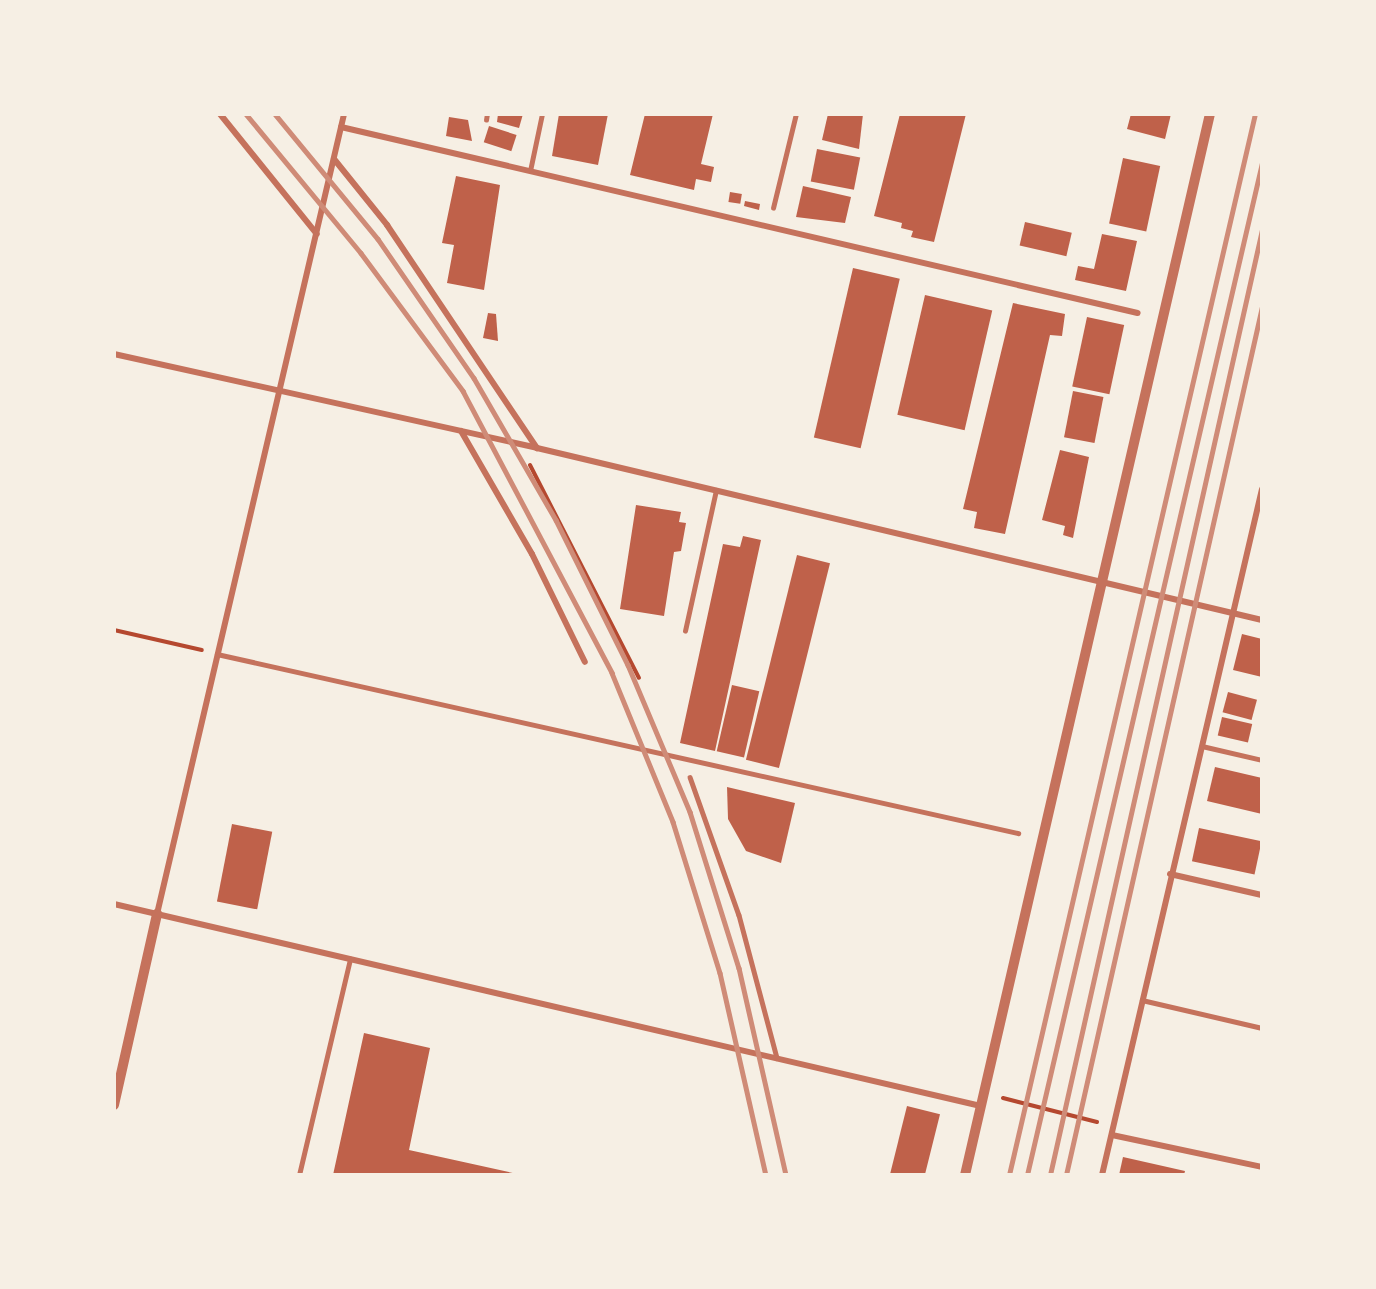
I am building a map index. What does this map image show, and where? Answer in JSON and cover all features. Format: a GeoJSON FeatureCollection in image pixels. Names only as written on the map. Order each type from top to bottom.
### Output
{"type":"FeatureCollection","features":[{"type":"Feature","properties":{"kind":"street"},"geometry":{"type":"LineString","coordinates":[[220,114],[317,234]]}},
{"type":"Feature","properties":{"kind":"street"},"geometry":{"type":"LineString","coordinates":[[114,1105],[344,114]]}},
{"type":"Feature","properties":{"kind":"street"},"geometry":{"type":"LineString","coordinates":[[965,1175],[1104,583],[1210,114]]}},
{"type":"Feature","properties":{"kind":"street"},"geometry":{"type":"LineString","coordinates":[[341,127],[1138,313]]}},
{"type":"Feature","properties":{"kind":"street"},"geometry":{"type":"LineString","coordinates":[[334,159],[387,225],[537,448]]}},
{"type":"Feature","properties":{"kind":"street"},"geometry":{"type":"LineString","coordinates":[[114,354],[518,443],[1262,620]]}},
{"type":"Feature","properties":{"kind":"street"},"geometry":{"type":"LineString","coordinates":[[461,431],[532,554],[585,662]]}},
{"type":"Feature","properties":{"kind":"street"},"geometry":{"type":"LineString","coordinates":[[1102,1175],[1170,874],[1262,489]]}},
{"type":"Feature","properties":{"kind":"street"},"geometry":{"type":"LineString","coordinates":[[1170,874],[1262,895]]}},
{"type":"Feature","properties":{"kind":"street"},"geometry":{"type":"LineString","coordinates":[[114,904],[981,1106]]}},
{"type":"Feature","properties":{"kind":"street"},"geometry":{"type":"LineString","coordinates":[[1112,1135],[1262,1167]]}},
{"type":"Feature","properties":{"kind":"lane"},"geometry":{"type":"LineString","coordinates":[[530,171],[543,114]]}},
{"type":"Feature","properties":{"kind":"lane"},"geometry":{"type":"LineString","coordinates":[[773,208],[796,114]]}},
{"type":"Feature","properties":{"kind":"lane"},"geometry":{"type":"LineString","coordinates":[[685,632],[716,490]]}},
{"type":"Feature","properties":{"kind":"lane"},"geometry":{"type":"LineString","coordinates":[[217,654],[1018,833]]}},
{"type":"Feature","properties":{"kind":"lane"},"geometry":{"type":"LineString","coordinates":[[1202,746],[1262,760]]}},
{"type":"Feature","properties":{"kind":"lane"},"geometry":{"type":"LineString","coordinates":[[690,777],[739,915],[777,1058]]}},
{"type":"Feature","properties":{"kind":"lane"},"geometry":{"type":"LineString","coordinates":[[299,1175],[350,959]]}},
{"type":"Feature","properties":{"kind":"lane"},"geometry":{"type":"LineString","coordinates":[[1142,1000],[1262,1028]]}},
{"type":"Feature","properties":{"kind":"path"},"geometry":{"type":"LineString","coordinates":[[518,443],[639,678]]}},
{"type":"Feature","properties":{"kind":"path"},"geometry":{"type":"LineString","coordinates":[[114,630],[217,654]]}},
{"type":"Feature","properties":{"kind":"path"},"geometry":{"type":"LineString","coordinates":[[984,1094],[1114,1126]]}},
{"type":"Feature","properties":{"kind":"building"},"geometry":{"type":"Polygon","coordinates":[[[498,114],[523,114],[519,128],[497,122],[498,114]]]}},
{"type":"Feature","properties":{"kind":"building"},"geometry":{"type":"Polygon","coordinates":[[[559,114],[608,114],[598,165],[552,156],[559,114]]]}},
{"type":"Feature","properties":{"kind":"building"},"geometry":{"type":"Polygon","coordinates":[[[645,114],[713,114],[701,164],[714,167],[711,182],[696,179],[694,190],[630,175],[645,114]]]}},
{"type":"Feature","properties":{"kind":"building"},"geometry":{"type":"Polygon","coordinates":[[[828,114],[863,114],[859,149],[822,140],[828,114]]]}},
{"type":"Feature","properties":{"kind":"building"},"geometry":{"type":"Polygon","coordinates":[[[900,114],[966,114],[934,242],[911,237],[913,231],[901,228],[902,223],[874,216],[900,114]]]}},
{"type":"Feature","properties":{"kind":"building"},"geometry":{"type":"Polygon","coordinates":[[[1131,114],[1171,114],[1165,139],[1127,129],[1131,114]]]}},
{"type":"Feature","properties":{"kind":"building"},"geometry":{"type":"Polygon","coordinates":[[[449,117],[468,120],[472,141],[446,136],[449,117]]]}},
{"type":"Feature","properties":{"kind":"building"},"geometry":{"type":"Polygon","coordinates":[[[489,126],[517,135],[511,151],[484,142],[489,126]]]}},
{"type":"Feature","properties":{"kind":"building"},"geometry":{"type":"Polygon","coordinates":[[[817,149],[860,157],[854,190],[811,181],[817,149]]]}},
{"type":"Feature","properties":{"kind":"building"},"geometry":{"type":"Polygon","coordinates":[[[1123,158],[1160,166],[1146,231],[1109,224],[1123,158]]]}},
{"type":"Feature","properties":{"kind":"building"},"geometry":{"type":"Polygon","coordinates":[[[456,176],[500,185],[484,290],[447,283],[454,245],[442,243],[456,176]]]}},
{"type":"Feature","properties":{"kind":"building"},"geometry":{"type":"Polygon","coordinates":[[[803,186],[851,197],[845,223],[796,217],[803,186]]]}},
{"type":"Feature","properties":{"kind":"building"},"geometry":{"type":"Polygon","coordinates":[[[730,192],[742,194],[740,204],[728,202],[730,192]]]}},
{"type":"Feature","properties":{"kind":"building"},"geometry":{"type":"Polygon","coordinates":[[[745,201],[760,204],[759,210],[744,206],[745,201]]]}},
{"type":"Feature","properties":{"kind":"building"},"geometry":{"type":"Polygon","coordinates":[[[1025,222],[1072,233],[1066,256],[1020,245],[1025,222]]]}},
{"type":"Feature","properties":{"kind":"building"},"geometry":{"type":"Polygon","coordinates":[[[1102,234],[1137,241],[1126,291],[1075,280],[1078,266],[1094,269],[1102,234]]]}},
{"type":"Feature","properties":{"kind":"building"},"geometry":{"type":"Polygon","coordinates":[[[853,268],[900,279],[861,448],[814,438],[853,268]]]}},
{"type":"Feature","properties":{"kind":"building"},"geometry":{"type":"Polygon","coordinates":[[[925,295],[992,311],[965,430],[897,415],[925,295]]]}},
{"type":"Feature","properties":{"kind":"building"},"geometry":{"type":"Polygon","coordinates":[[[1013,303],[1065,314],[1062,336],[1050,335],[1005,534],[974,528],[977,512],[963,509],[1013,303]]]}},
{"type":"Feature","properties":{"kind":"building"},"geometry":{"type":"Polygon","coordinates":[[[488,313],[496,314],[498,341],[483,338],[488,313]]]}},
{"type":"Feature","properties":{"kind":"building"},"geometry":{"type":"Polygon","coordinates":[[[1087,317],[1124,325],[1109,394],[1072,386],[1087,317]]]}},
{"type":"Feature","properties":{"kind":"building"},"geometry":{"type":"Polygon","coordinates":[[[1073,391],[1103,397],[1094,443],[1064,437],[1073,391]]]}},
{"type":"Feature","properties":{"kind":"building"},"geometry":{"type":"Polygon","coordinates":[[[1060,450],[1089,457],[1073,538],[1063,535],[1065,526],[1042,520],[1060,450]]]}},
{"type":"Feature","properties":{"kind":"building"},"geometry":{"type":"Polygon","coordinates":[[[636,505],[681,512],[679,522],[686,523],[681,551],[674,552],[664,616],[620,609],[636,505]]]}},
{"type":"Feature","properties":{"kind":"building"},"geometry":{"type":"Polygon","coordinates":[[[743,536],[761,540],[715,751],[680,743],[723,544],[740,547],[743,536]]]}},
{"type":"Feature","properties":{"kind":"building"},"geometry":{"type":"Polygon","coordinates":[[[797,555],[830,563],[779,768],[746,760],[797,555]]]}},
{"type":"Feature","properties":{"kind":"building"},"geometry":{"type":"Polygon","coordinates":[[[1242,634],[1262,639],[1262,677],[1233,670],[1242,634]]]}},
{"type":"Feature","properties":{"kind":"building"},"geometry":{"type":"Polygon","coordinates":[[[732,685],[759,691],[744,758],[717,751],[732,685]]]}},
{"type":"Feature","properties":{"kind":"building"},"geometry":{"type":"Polygon","coordinates":[[[1228,692],[1257,700],[1252,720],[1223,712],[1228,692]]]}},
{"type":"Feature","properties":{"kind":"building"},"geometry":{"type":"Polygon","coordinates":[[[1222,717],[1252,724],[1248,742],[1218,736],[1222,717]]]}},
{"type":"Feature","properties":{"kind":"building"},"geometry":{"type":"Polygon","coordinates":[[[1215,767],[1262,778],[1262,814],[1207,801],[1215,767]]]}},
{"type":"Feature","properties":{"kind":"building"},"geometry":{"type":"Polygon","coordinates":[[[727,787],[795,803],[781,863],[746,851],[728,819],[727,787]]]}},
{"type":"Feature","properties":{"kind":"building"},"geometry":{"type":"Polygon","coordinates":[[[232,824],[272,832],[257,909],[217,902],[232,824]]]}},
{"type":"Feature","properties":{"kind":"building"},"geometry":{"type":"Polygon","coordinates":[[[1199,828],[1262,841],[1255,875],[1192,861],[1199,828]]]}},
{"type":"Feature","properties":{"kind":"building"},"geometry":{"type":"Polygon","coordinates":[[[364,1033],[430,1048],[409,1150],[522,1175],[333,1175],[364,1033]]]}},
{"type":"Feature","properties":{"kind":"building"},"geometry":{"type":"Polygon","coordinates":[[[907,1106],[940,1114],[925,1175],[890,1175],[907,1106]]]}},
{"type":"Feature","properties":{"kind":"building"},"geometry":{"type":"Polygon","coordinates":[[[1123,1157],[1185,1171],[1184,1175],[1119,1175],[1123,1157]]]}},
{"type":"Feature","properties":{"kind":"railway"},"geometry":{"type":"LineString","coordinates":[[246,114],[361,253],[463,391],[612,673],[673,822],[720,973],[766,1175]]}},
{"type":"Feature","properties":{"kind":"railway"},"geometry":{"type":"LineString","coordinates":[[275,114],[378,239],[474,378],[556,520],[628,665],[690,812],[739,968],[786,1175]]}},
{"type":"Feature","properties":{"kind":"railway"},"geometry":{"type":"LineString","coordinates":[[1009,1175],[1255,114]]}},
{"type":"Feature","properties":{"kind":"railway"},"geometry":{"type":"LineString","coordinates":[[1027,1175],[1262,163]]}},
{"type":"Feature","properties":{"kind":"railway"},"geometry":{"type":"LineString","coordinates":[[1050,1175],[1262,230]]}},
{"type":"Feature","properties":{"kind":"railway"},"geometry":{"type":"LineString","coordinates":[[1066,1175],[1262,307]]}}]}
